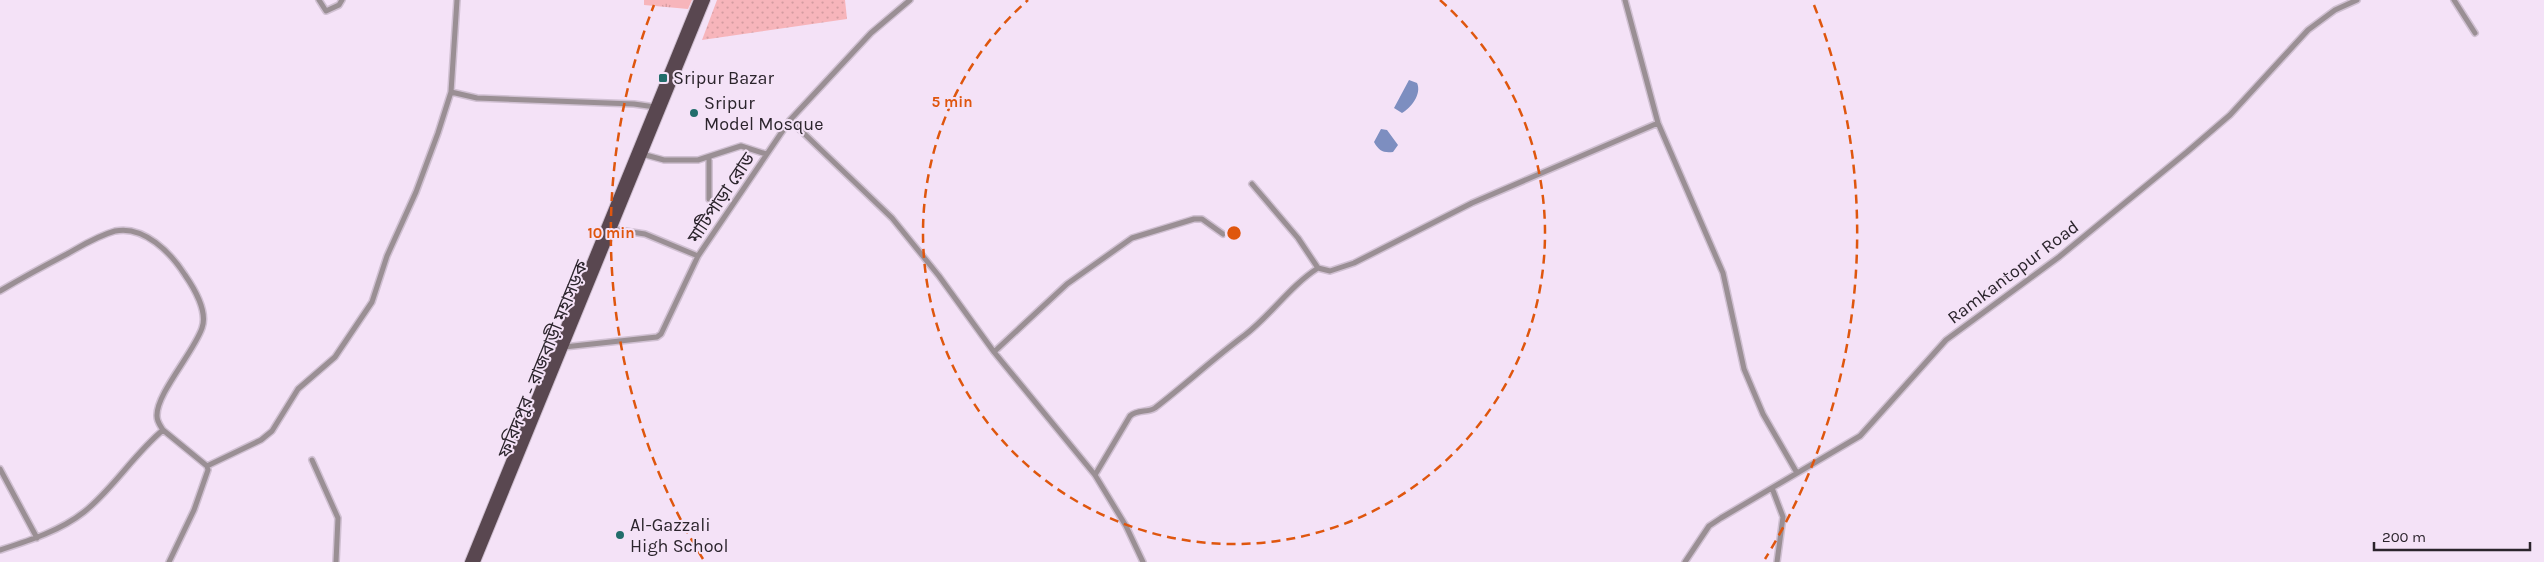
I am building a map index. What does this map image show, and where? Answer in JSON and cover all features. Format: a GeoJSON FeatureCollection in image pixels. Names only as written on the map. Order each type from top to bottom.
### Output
{"type":"FeatureCollection","features":[{"type":"Feature","properties":{"kind":"main road","name":"ফরিদপুর - রাজবাড়ী মহাসড়ক"},"geometry":{"type":"LineString","coordinates":[[469,562],[698,0]]}},
{"type":"Feature","properties":{"kind":"main road","name":"ফরিদপুর - রাজবাড়ী মহাসড়ক"},"geometry":{"type":"LineString","coordinates":[[476,562],[706,0]]}},
{"type":"Feature","properties":{"kind":"street"},"geometry":{"type":"LineString","coordinates":[[319,0],[326,11],[339,5],[342,0]]}},
{"type":"Feature","properties":{"kind":"street"},"geometry":{"type":"LineString","coordinates":[[207,466],[267,436],[298,389],[328,363],[348,341],[372,302],[387,256],[432,150],[451,92],[457,0]]}},
{"type":"Feature","properties":{"kind":"street","name":"মাটিপাড়া রোড"},"geometry":{"type":"LineString","coordinates":[[611,229],[646,234],[698,256],[790,120],[870,33],[910,0]]}},
{"type":"Feature","properties":{"kind":"street"},"geometry":{"type":"LineString","coordinates":[[1625,0],[1658,123],[1723,273],[1744,368],[1763,414],[1797,473]]}},
{"type":"Feature","properties":{"kind":"street","name":"Ramkantopur Road"},"geometry":{"type":"LineString","coordinates":[[1685,562],[1709,526],[1860,436],[1946,340],[2059,257],[2187,152],[2230,115],[2308,30],[2335,10],[2358,0]]}},
{"type":"Feature","properties":{"kind":"street"},"geometry":{"type":"LineString","coordinates":[[2454,0],[2475,33]]}},
{"type":"Feature","properties":{"kind":"street"},"geometry":{"type":"LineString","coordinates":[[451,92],[477,98],[655,107]]}},
{"type":"Feature","properties":{"kind":"street"},"geometry":{"type":"LineString","coordinates":[[790,120],[892,218],[939,276],[994,352],[1094,475],[1126,526],[1143,562]]}},
{"type":"Feature","properties":{"kind":"street"},"geometry":{"type":"LineString","coordinates":[[1252,184],[1298,238],[1318,268],[1330,272],[1354,263],[1472,203],[1658,123]]}},
{"type":"Feature","properties":{"kind":"street"},"geometry":{"type":"LineString","coordinates":[[642,154],[675,161],[709,158],[735,146],[766,154]]}},
{"type":"Feature","properties":{"kind":"street"},"geometry":{"type":"LineString","coordinates":[[708,199],[709,158]]}},
{"type":"Feature","properties":{"kind":"street"},"geometry":{"type":"LineString","coordinates":[[994,352],[1068,284],[1132,238],[1194,219],[1202,219],[1223,234]]}},
{"type":"Feature","properties":{"kind":"street"},"geometry":{"type":"LineString","coordinates":[[0,291],[82,244],[117,231],[137,234],[153,240],[170,253],[186,276],[197,297],[203,312],[203,327],[162,399],[157,414],[158,422],[163,430],[207,466]]}},
{"type":"Feature","properties":{"kind":"street"},"geometry":{"type":"LineString","coordinates":[[564,347],[657,337],[661,334],[698,256]]}},
{"type":"Feature","properties":{"kind":"street"},"geometry":{"type":"LineString","coordinates":[[1094,475],[1130,416],[1138,411],[1155,408],[1220,352],[1246,334],[1302,278],[1318,268]]}},
{"type":"Feature","properties":{"kind":"street"},"geometry":{"type":"LineString","coordinates":[[0,550],[37,538],[84,512],[143,448],[163,430]]}},
{"type":"Feature","properties":{"kind":"street"},"geometry":{"type":"LineString","coordinates":[[312,460],[338,518],[336,562]]}},
{"type":"Feature","properties":{"kind":"street"},"geometry":{"type":"LineString","coordinates":[[169,562],[194,510],[207,476],[207,466]]}},
{"type":"Feature","properties":{"kind":"street"},"geometry":{"type":"LineString","coordinates":[[0,469],[37,538]]}},
{"type":"Feature","properties":{"kind":"street"},"geometry":{"type":"LineString","coordinates":[[1772,488],[1783,517],[1777,562]]}},
{"type":"Feature","properties":{"kind":"green space"},"geometry":{"type":"Polygon","coordinates":[[[644,0],[692,0],[688,9],[644,5],[644,0]]]}},
{"type":"Feature","properties":{"kind":"green space"},"geometry":{"type":"Polygon","coordinates":[[[717,0],[845,0],[847,19],[702,40],[717,0]]]}},
{"type":"Feature","properties":{"kind":"water"},"geometry":{"type":"Polygon","coordinates":[[[1409,80],[1417,83],[1418,92],[1409,108],[1402,113],[1394,108],[1409,80]]]}},
{"type":"Feature","properties":{"kind":"water"},"geometry":{"type":"Polygon","coordinates":[[[1381,129],[1387,130],[1398,145],[1393,152],[1382,151],[1374,142],[1381,129]]]}},
{"type":"Feature","properties":{"kind":"place","name":"Sripur Bazar"},"geometry":{"type":"Point","coordinates":[663,78]}},
{"type":"Feature","properties":{"kind":"place","name":"Sripur Model Mosque"},"geometry":{"type":"Point","coordinates":[694,113]}},
{"type":"Feature","properties":{"kind":"place","name":"Al-Gazzali High School"},"geometry":{"type":"Point","coordinates":[620,535]}}]}
